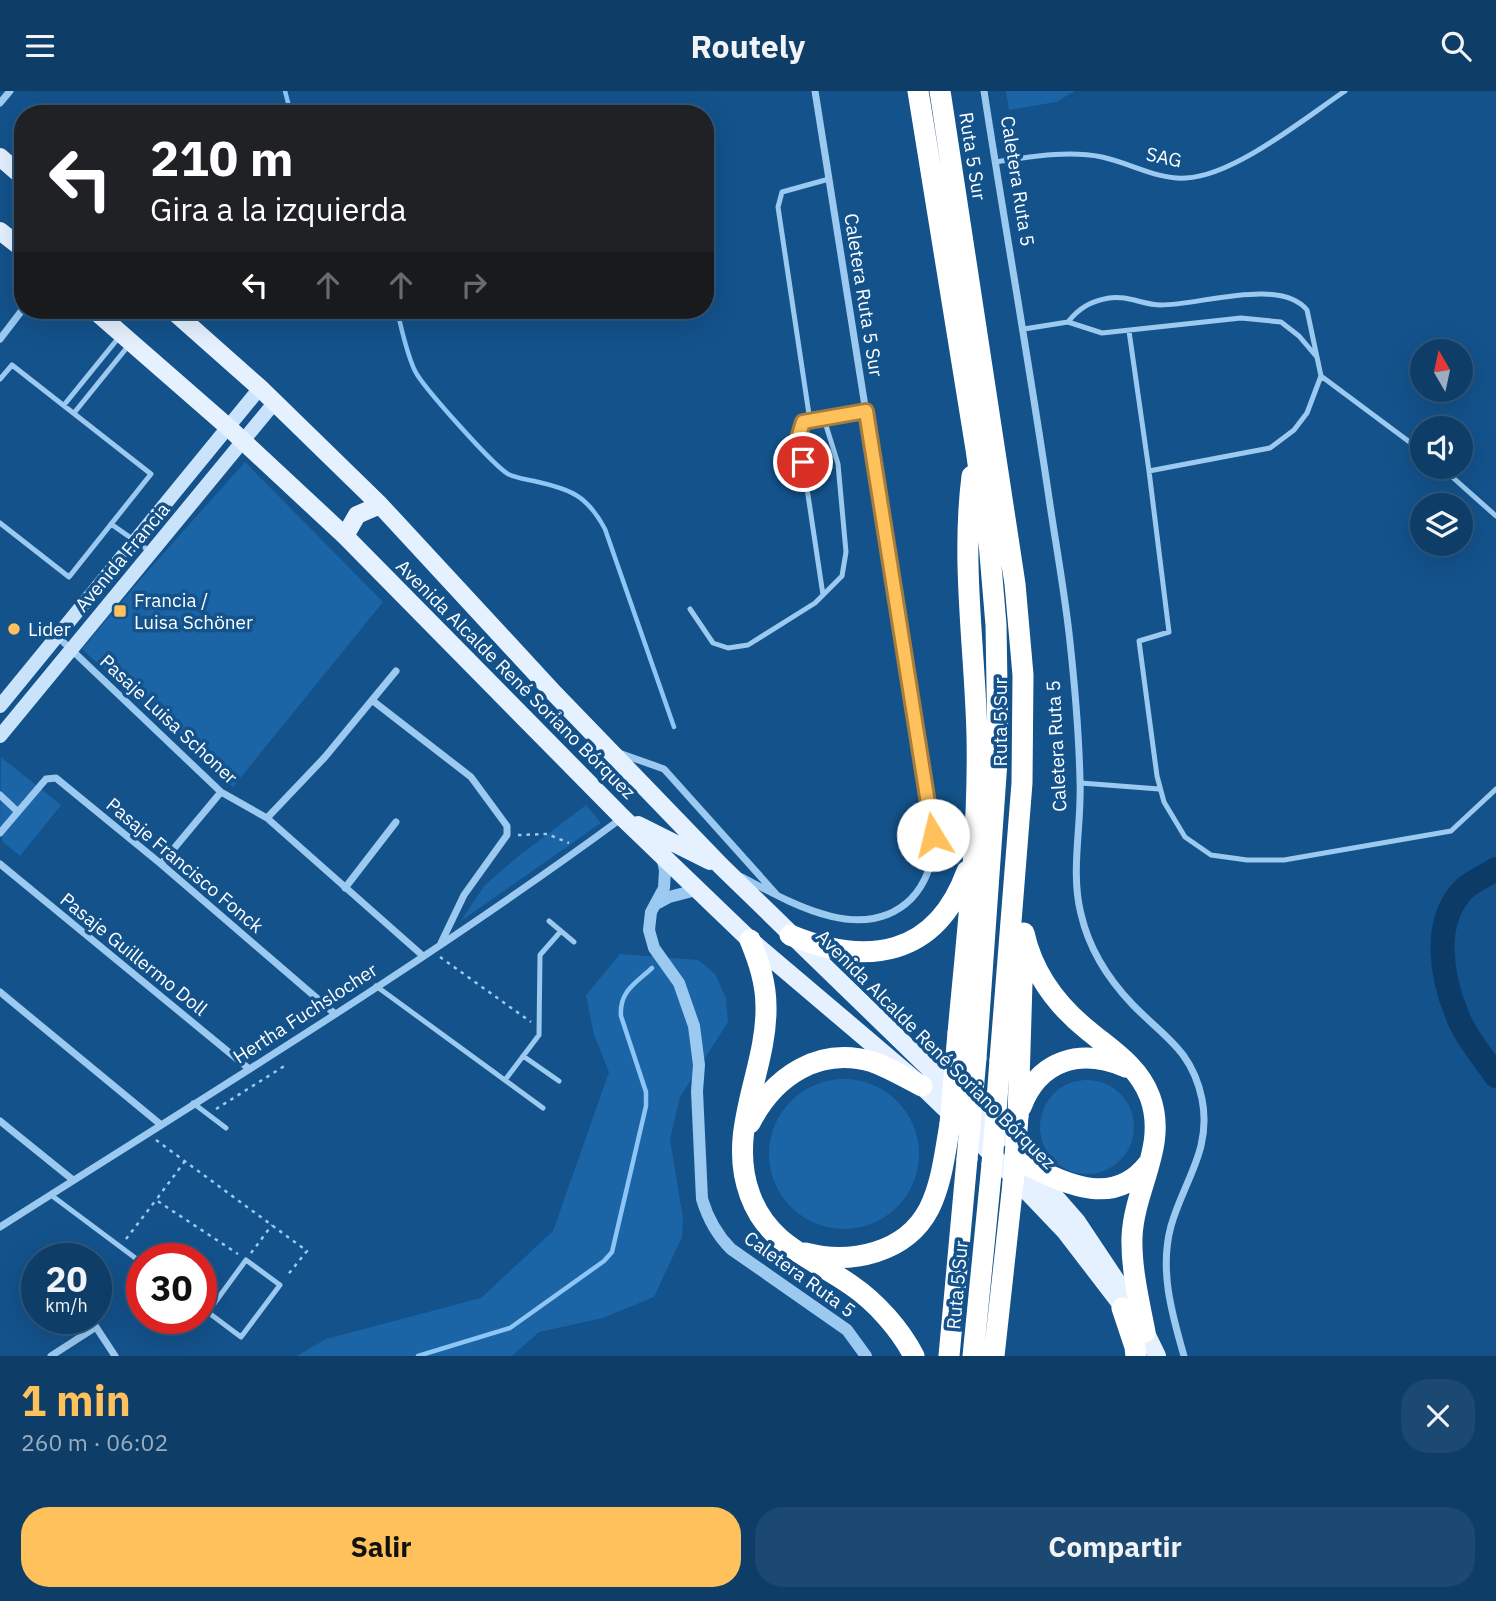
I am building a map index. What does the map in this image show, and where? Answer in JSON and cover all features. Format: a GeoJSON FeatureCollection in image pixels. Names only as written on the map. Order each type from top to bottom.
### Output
{"type":"FeatureCollection","features":[{"type":"Feature","properties":{"kind":"highway","name":"Ruta 5 Sur"},"geometry":{"type":"LineString","coordinates":[[918,91],[976,449],[993,584],[999,707],[996,787],[976,1058],[974,1151],[949,1356]]}},
{"type":"Feature","properties":{"kind":"highway","name":"Ruta 5 Sur"},"geometry":{"type":"LineString","coordinates":[[940,91],[1015,584],[1023,675],[1022,783],[992,1164],[973,1356]]}},
{"type":"Feature","properties":{"kind":"highway"},"geometry":{"type":"LineString","coordinates":[[787,1246],[813,1255],[846,1257],[876,1252],[906,1237],[923,1218],[934,1197],[950,1124],[974,849],[977,736],[967,538],[976,449]]}},
{"type":"Feature","properties":{"kind":"highway"},"geometry":{"type":"LineString","coordinates":[[995,1356],[1020,1103],[1024,933],[1022,783]]}},
{"type":"Feature","properties":{"kind":"highway"},"geometry":{"type":"LineString","coordinates":[[790,935],[818,945],[860,951],[894,949],[932,929],[960,888],[974,849]]}},
{"type":"Feature","properties":{"kind":"highway"},"geometry":{"type":"LineString","coordinates":[[1024,933],[1032,963],[1051,993],[1076,1021],[1140,1075],[1150,1098],[1156,1122],[1153,1156],[1140,1192],[1132,1237],[1145,1332]]}},
{"type":"Feature","properties":{"kind":"highway"},"geometry":{"type":"LineString","coordinates":[[750,940],[764,981],[766,1013],[747,1108],[742,1149],[745,1181],[752,1202],[765,1224],[787,1246],[852,1285],[866,1297],[895,1327],[914,1356]]}},
{"type":"Feature","properties":{"kind":"highway"},"geometry":{"type":"LineString","coordinates":[[742,1149],[750,1124],[770,1092],[790,1074],[808,1065],[836,1057],[863,1060],[884,1066],[922,1086]]}},
{"type":"Feature","properties":{"kind":"highway"},"geometry":{"type":"LineString","coordinates":[[1020,1103],[1041,1075],[1066,1061],[1101,1059],[1125,1066],[1140,1075]]}},
{"type":"Feature","properties":{"kind":"highway"},"geometry":{"type":"LineString","coordinates":[[1027,1165],[1070,1185],[1101,1189],[1132,1179],[1153,1156]]}},
{"type":"Feature","properties":{"kind":"highway"},"geometry":{"type":"LineString","coordinates":[[1122,1308],[1136,1356]]}},
{"type":"Feature","properties":{"kind":"highway"},"geometry":{"type":"LineString","coordinates":[[997,1333],[1000,1356]]}},
{"type":"Feature","properties":{"kind":"main road"},"geometry":{"type":"LineString","coordinates":[[0,157],[14,169]]}},
{"type":"Feature","properties":{"kind":"main road"},"geometry":{"type":"LineString","coordinates":[[0,231],[14,242]]}},
{"type":"Feature","properties":{"kind":"main road","name":"Avenida Alcalde René Soriano Bórquez"},"geometry":{"type":"LineString","coordinates":[[105,319],[228,427],[345,536],[696,890],[750,940],[922,1086],[974,1151],[1065,1231],[1122,1308],[1145,1332]]}},
{"type":"Feature","properties":{"kind":"main road","name":"Avenida Alcalde René Soriano Bórquez"},"geometry":{"type":"LineString","coordinates":[[182,319],[275,402],[380,505],[608,750],[721,866],[1027,1165],[1077,1222],[1107,1264],[1145,1332]]}},
{"type":"Feature","properties":{"kind":"main road","name":"Avenida Francia"},"geometry":{"type":"LineString","coordinates":[[0,706],[260,388]]}},
{"type":"Feature","properties":{"kind":"main road","name":"Avenida Francia"},"geometry":{"type":"LineString","coordinates":[[0,736],[275,402]]}},
{"type":"Feature","properties":{"kind":"main road"},"geometry":{"type":"LineString","coordinates":[[345,536],[357,515],[380,505]]}},
{"type":"Feature","properties":{"kind":"main road"},"geometry":{"type":"LineString","coordinates":[[622,817],[721,866]]}},
{"type":"Feature","properties":{"kind":"main road"},"geometry":{"type":"LineString","coordinates":[[1145,1332],[1157,1356]]}},
{"type":"Feature","properties":{"kind":"street"},"geometry":{"type":"LineString","coordinates":[[0,103],[10,91]]}},
{"type":"Feature","properties":{"kind":"street","name":"Caletera Ruta 5 Sur"},"geometry":{"type":"LineString","coordinates":[[721,866],[779,897],[837,917],[861,921],[896,910],[915,894],[927,876],[933,856],[933,835],[815,91]]}},
{"type":"Feature","properties":{"kind":"street","name":"Caletera Ruta 5"},"geometry":{"type":"LineString","coordinates":[[984,91],[1024,329],[1070,641],[1080,783],[1077,888],[1086,932],[1113,982],[1185,1056],[1201,1096],[1204,1121],[1202,1147],[1171,1227],[1167,1249],[1168,1291],[1184,1356]]}},
{"type":"Feature","properties":{"kind":"street"},"geometry":{"type":"LineString","coordinates":[[0,339],[15,319]]}},
{"type":"Feature","properties":{"kind":"street","name":"Pasaje Luisa Schoner"},"geometry":{"type":"LineString","coordinates":[[57,636],[221,792],[267,818],[423,956]]}},
{"type":"Feature","properties":{"kind":"street"},"geometry":{"type":"LineString","coordinates":[[267,818],[373,701],[396,671]]}},
{"type":"Feature","properties":{"kind":"street"},"geometry":{"type":"LineString","coordinates":[[373,701],[471,777],[507,827],[507,835],[464,895],[440,945]]}},
{"type":"Feature","properties":{"kind":"street","name":"Caletera Ruta 5 Sur"},"geometry":{"type":"LineString","coordinates":[[608,750],[664,769],[779,897]]}},
{"type":"Feature","properties":{"kind":"street","name":"Pasaje Francisco Fonck"},"geometry":{"type":"LineString","coordinates":[[17,811],[46,779],[56,778],[161,864],[334,1013]]}},
{"type":"Feature","properties":{"kind":"street"},"geometry":{"type":"LineString","coordinates":[[161,864],[221,792]]}},
{"type":"Feature","properties":{"kind":"street"},"geometry":{"type":"LineString","coordinates":[[0,795],[17,811],[0,834]]}},
{"type":"Feature","properties":{"kind":"street","name":"Hertha Fuchslocher"},"geometry":{"type":"LineString","coordinates":[[0,1227],[431,951],[622,817]]}},
{"type":"Feature","properties":{"kind":"street"},"geometry":{"type":"LineString","coordinates":[[345,888],[396,822]]}},
{"type":"Feature","properties":{"kind":"street","name":"Caletera Ruta 5"},"geometry":{"type":"LineString","coordinates":[[662,856],[665,870],[664,888],[651,912],[651,939],[679,983],[696,1035],[702,1199],[710,1222],[723,1241],[739,1256],[847,1330],[866,1356]]}},
{"type":"Feature","properties":{"kind":"street","name":"Pasaje Guillermo Doll"},"geometry":{"type":"LineString","coordinates":[[0,865],[248,1068]]}},
{"type":"Feature","properties":{"kind":"street"},"geometry":{"type":"LineString","coordinates":[[658,903],[669,897],[696,890]]}},
{"type":"Feature","properties":{"kind":"street"},"geometry":{"type":"LineString","coordinates":[[0,992],[160,1124]]}},
{"type":"Feature","properties":{"kind":"street"},"geometry":{"type":"LineString","coordinates":[[0,1121],[74,1180]]}},
{"type":"Feature","properties":{"kind":"street"},"geometry":{"type":"LineString","coordinates":[[51,1356],[96,1327],[115,1356]]}},
{"type":"Feature","properties":{"kind":"lane","name":"SAG"},"geometry":{"type":"LineString","coordinates":[[995,162],[1050,154],[1076,155],[1101,157],[1184,179],[1208,175],[1256,151],[1345,91]]}},
{"type":"Feature","properties":{"kind":"lane"},"geometry":{"type":"LineString","coordinates":[[810,421],[778,207],[782,192],[829,179]]}},
{"type":"Feature","properties":{"kind":"lane"},"geometry":{"type":"LineString","coordinates":[[1068,322],[1083,306],[1123,296],[1159,305],[1255,295],[1281,295],[1302,304],[1307,310],[1321,376],[1307,413],[1294,430],[1270,448],[1149,471]]}},
{"type":"Feature","properties":{"kind":"lane"},"geometry":{"type":"LineString","coordinates":[[1024,329],[1068,322],[1102,333],[1241,318],[1281,322],[1299,336],[1318,359]]}},
{"type":"Feature","properties":{"kind":"lane"},"geometry":{"type":"LineString","coordinates":[[1129,331],[1169,632],[1139,641],[1160,789],[1185,837],[1212,855],[1264,860],[1304,857],[1451,831],[1496,789]]}},
{"type":"Feature","properties":{"kind":"lane"},"geometry":{"type":"LineString","coordinates":[[64,405],[127,338]]}},
{"type":"Feature","properties":{"kind":"lane"},"geometry":{"type":"LineString","coordinates":[[74,413],[127,338]]}},
{"type":"Feature","properties":{"kind":"lane"},"geometry":{"type":"LineString","coordinates":[[0,379],[12,365],[151,474],[69,577],[0,523]]}},
{"type":"Feature","properties":{"kind":"lane"},"geometry":{"type":"LineString","coordinates":[[1321,376],[1410,442]]}},
{"type":"Feature","properties":{"kind":"lane"},"geometry":{"type":"LineString","coordinates":[[823,595],[799,435],[803,422],[866,411]]}},
{"type":"Feature","properties":{"kind":"lane"},"geometry":{"type":"LineString","coordinates":[[690,609],[713,643],[728,648],[748,645],[815,603],[842,576],[846,552],[838,464],[824,419]]}},
{"type":"Feature","properties":{"kind":"lane"},"geometry":{"type":"LineString","coordinates":[[1454,479],[1496,516]]}},
{"type":"Feature","properties":{"kind":"lane"},"geometry":{"type":"LineString","coordinates":[[111,523],[151,552]]}},
{"type":"Feature","properties":{"kind":"lane"},"geometry":{"type":"LineString","coordinates":[[1080,783],[1160,789]]}},
{"type":"Feature","properties":{"kind":"lane"},"geometry":{"type":"LineString","coordinates":[[549,921],[574,941]]}},
{"type":"Feature","properties":{"kind":"lane"},"geometry":{"type":"LineString","coordinates":[[505,1080],[539,1035],[540,955],[561,931]]}},
{"type":"Feature","properties":{"kind":"lane"},"geometry":{"type":"LineString","coordinates":[[376,986],[543,1108]]}},
{"type":"Feature","properties":{"kind":"lane"},"geometry":{"type":"LineString","coordinates":[[523,1056],[559,1081]]}},
{"type":"Feature","properties":{"kind":"lane"},"geometry":{"type":"LineString","coordinates":[[193,1103],[226,1128]]}},
{"type":"Feature","properties":{"kind":"lane"},"geometry":{"type":"LineString","coordinates":[[51,1195],[126,1251]]}},
{"type":"Feature","properties":{"kind":"lane"},"geometry":{"type":"LineString","coordinates":[[217,1300],[246,1260],[280,1285],[241,1337],[217,1319]]}},
{"type":"Feature","properties":{"kind":"path"},"geometry":{"type":"LineString","coordinates":[[507,835],[547,834],[580,848]]}},
{"type":"Feature","properties":{"kind":"path"},"geometry":{"type":"LineString","coordinates":[[431,951],[539,1028]]}},
{"type":"Feature","properties":{"kind":"path"},"geometry":{"type":"LineString","coordinates":[[207,1114],[286,1065]]}},
{"type":"Feature","properties":{"kind":"path"},"geometry":{"type":"LineString","coordinates":[[166,1147],[307,1251],[280,1285]]}},
{"type":"Feature","properties":{"kind":"path"},"geometry":{"type":"LineString","coordinates":[[121,1247],[185,1161]]}},
{"type":"Feature","properties":{"kind":"path"},"geometry":{"type":"LineString","coordinates":[[156,1200],[246,1260],[272,1225]]}},
{"type":"Feature","properties":{"kind":"shaded area"},"geometry":{"type":"Polygon","coordinates":[[[1006,91],[1075,91],[1056,102],[1009,110],[1006,91]]]}},
{"type":"Feature","properties":{"kind":"shaded area"},"geometry":{"type":"Polygon","coordinates":[[[245,462],[383,602],[233,787],[82,649],[245,462]]]}},
{"type":"Feature","properties":{"kind":"shaded area"},"geometry":{"type":"Polygon","coordinates":[[[1,757],[61,805],[20,856],[3,842],[0,829],[1,757]]]}},
{"type":"Feature","properties":{"kind":"shaded area"},"geometry":{"type":"Polygon","coordinates":[[[586,805],[601,823],[461,921],[484,886],[586,805]]]}},
{"type":"Feature","properties":{"kind":"shaded area"},"geometry":{"type":"Polygon","coordinates":[[[620,954],[698,960],[715,974],[726,998],[728,1022],[680,1097],[670,1139],[683,1219],[682,1237],[654,1297],[603,1318],[539,1332],[512,1356],[297,1356],[326,1339],[481,1298],[553,1231],[609,1072],[594,1035],[586,995],[620,954]]]}},
{"type":"Feature","properties":{"kind":"shaded area"},"geometry":{"type":"Polygon","coordinates":[[[844,1079],[873,1084],[897,1101],[914,1125],[919,1154],[914,1183],[897,1207],[873,1224],[844,1229],[815,1224],[791,1207],[774,1183],[769,1154],[774,1125],[791,1101],[815,1084],[844,1079]]]}},
{"type":"Feature","properties":{"kind":"shaded area"},"geometry":{"type":"Polygon","coordinates":[[[1087,1080],[1105,1084],[1120,1094],[1130,1109],[1134,1127],[1130,1145],[1120,1160],[1105,1170],[1087,1174],[1069,1170],[1054,1160],[1044,1145],[1040,1127],[1044,1109],[1054,1094],[1069,1084],[1087,1080]]]}},
{"type":"Feature","properties":{"kind":"waterway"},"geometry":{"type":"LineString","coordinates":[[285,91],[289,105]]}},
{"type":"Feature","properties":{"kind":"waterway"},"geometry":{"type":"LineString","coordinates":[[399,319],[415,371],[444,408],[488,456],[508,474],[558,487],[576,495],[598,518],[605,529],[674,727]]}},
{"type":"Feature","properties":{"kind":"waterway"},"geometry":{"type":"LineString","coordinates":[[1496,869],[1464,889],[1454,902],[1443,934],[1444,969],[1452,1002],[1461,1025],[1496,1076]]}},
{"type":"Feature","properties":{"kind":"waterway"},"geometry":{"type":"LineString","coordinates":[[418,1356],[510,1328],[604,1261],[612,1252],[646,1106],[646,1092],[621,1016],[621,1007],[630,988],[652,968]]}},
{"type":"Feature","properties":{"kind":"place","name":"Francia / Luisa Schöner"},"geometry":{"type":"Point","coordinates":[120,611]}},
{"type":"Feature","properties":{"kind":"place","name":"Lider"},"geometry":{"type":"Point","coordinates":[14,629]}},
{"type":"Feature","properties":{"kind":"route"},"geometry":{"type":"LineString","coordinates":[[803,462],[799,435],[803,422],[866,411],[933,835]]}}]}
